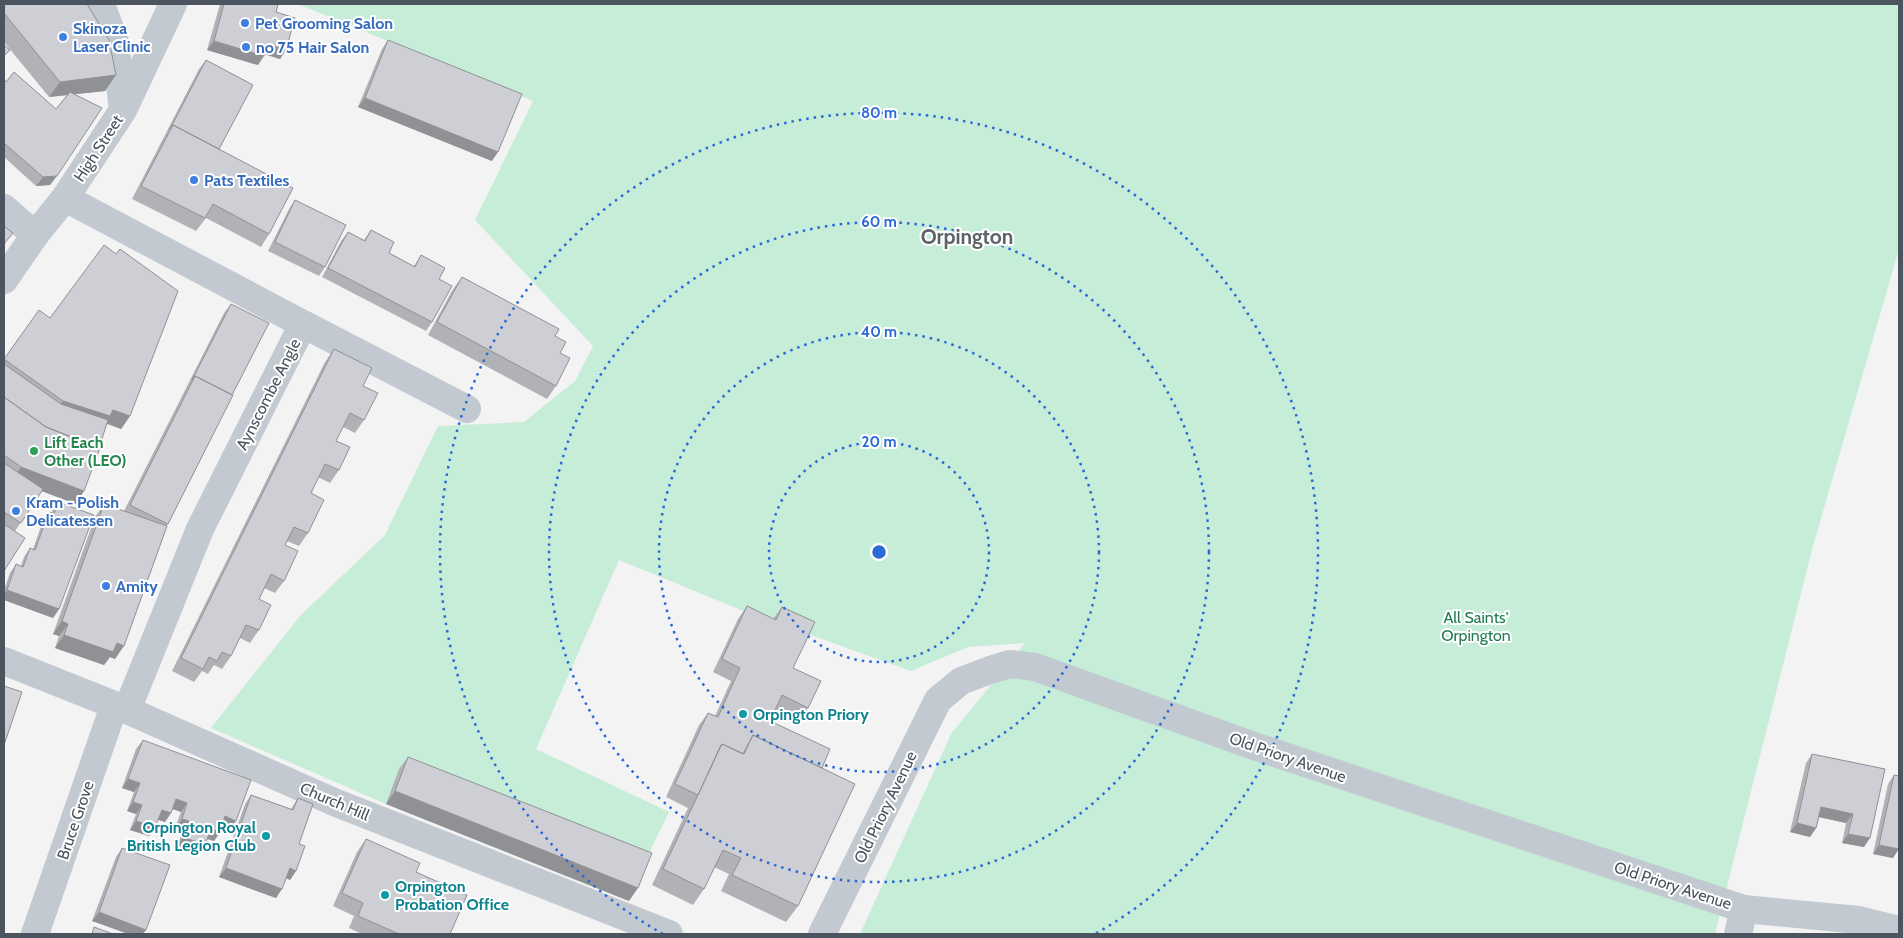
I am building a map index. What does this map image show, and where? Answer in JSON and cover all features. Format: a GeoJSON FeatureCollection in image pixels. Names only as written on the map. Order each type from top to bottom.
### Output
{"type":"FeatureCollection","features":[{"type":"Feature","properties":{"kind":"street"},"geometry":{"type":"LineString","coordinates":[[101,4],[115,42],[123,110]]}},
{"type":"Feature","properties":{"kind":"street","name":"High Street"},"geometry":{"type":"LineString","coordinates":[[4,280],[35,235],[65,198],[123,110],[174,4]]}},
{"type":"Feature","properties":{"kind":"street","name":"Aynscombe Angle"},"geometry":{"type":"LineString","coordinates":[[65,198],[303,324],[200,529],[121,708]]}},
{"type":"Feature","properties":{"kind":"street"},"geometry":{"type":"LineString","coordinates":[[4,208],[35,235]]}},
{"type":"Feature","properties":{"kind":"street"},"geometry":{"type":"LineString","coordinates":[[303,324],[467,409]]}},
{"type":"Feature","properties":{"kind":"street","name":"Church Hill"},"geometry":{"type":"LineString","coordinates":[[4,660],[121,708],[334,802],[669,934]]}},
{"type":"Feature","properties":{"kind":"street","name":"Old Priory Avenue"},"geometry":{"type":"LineString","coordinates":[[822,934],[938,700],[961,681],[1010,664],[1035,666],[1741,922],[1859,920],[1899,930]]}},
{"type":"Feature","properties":{"kind":"street","name":"Bruce Grove"},"geometry":{"type":"LineString","coordinates":[[36,934],[121,708]]}},
{"type":"Feature","properties":{"kind":"green space","name":"All Saints' Orpington"},"geometry":{"type":"Polygon","coordinates":[[[298,4],[1899,4],[1899,249],[1813,546],[1715,934],[860,934],[951,734],[1025,643],[968,647],[911,671],[741,610],[619,560],[536,749],[669,812],[643,866],[400,770],[386,804],[211,728],[300,616],[385,535],[438,426],[524,422],[575,381],[593,346],[475,220],[533,101],[298,4]]]}},
{"type":"Feature","properties":{"kind":"building"},"geometry":{"type":"Polygon","coordinates":[[[4,4],[87,4],[109,40],[116,75],[60,82],[4,13],[4,4]]]}},
{"type":"Feature","properties":{"kind":"building"},"geometry":{"type":"Polygon","coordinates":[[[224,4],[278,4],[276,12],[295,18],[286,50],[267,44],[264,56],[214,41],[224,4]]]}},
{"type":"Feature","properties":{"kind":"building"},"geometry":{"type":"Polygon","coordinates":[[[388,40],[522,94],[498,152],[365,98],[388,40]]]}},
{"type":"Feature","properties":{"kind":"building"},"geometry":{"type":"Polygon","coordinates":[[[4,45],[10,50],[4,56],[4,45]]]}},
{"type":"Feature","properties":{"kind":"building"},"geometry":{"type":"Polygon","coordinates":[[[206,60],[253,85],[219,149],[173,125],[170,129],[206,60]]]}},
{"type":"Feature","properties":{"kind":"building"},"geometry":{"type":"Polygon","coordinates":[[[14,72],[56,109],[70,92],[102,108],[57,176],[43,177],[4,143],[4,79],[6,82],[14,72]]]}},
{"type":"Feature","properties":{"kind":"building","name":"Pats Textiles"},"geometry":{"type":"Polygon","coordinates":[[[173,125],[293,188],[269,234],[213,204],[205,218],[141,186],[173,125]]]}},
{"type":"Feature","properties":{"kind":"building"},"geometry":{"type":"Polygon","coordinates":[[[295,200],[346,225],[325,267],[275,242],[295,200]]]}},
{"type":"Feature","properties":{"kind":"building"},"geometry":{"type":"Polygon","coordinates":[[[4,226],[13,233],[4,244],[4,226]]]}},
{"type":"Feature","properties":{"kind":"building"},"geometry":{"type":"Polygon","coordinates":[[[371,230],[394,242],[389,253],[415,267],[421,255],[445,268],[439,279],[452,286],[432,322],[328,268],[348,232],[365,241],[371,230]]]}},
{"type":"Feature","properties":{"kind":"building"},"geometry":{"type":"Polygon","coordinates":[[[104,245],[116,254],[120,249],[178,291],[130,416],[113,410],[110,416],[63,401],[4,359],[39,310],[50,318],[104,245]]]}},
{"type":"Feature","properties":{"kind":"building"},"geometry":{"type":"Polygon","coordinates":[[[462,277],[559,329],[555,336],[566,342],[560,353],[570,358],[556,386],[437,322],[462,277]]]}},
{"type":"Feature","properties":{"kind":"building"},"geometry":{"type":"Polygon","coordinates":[[[231,304],[269,323],[232,395],[195,376],[192,380],[231,304]]]}},
{"type":"Feature","properties":{"kind":"building"},"geometry":{"type":"Polygon","coordinates":[[[334,349],[372,368],[363,386],[378,393],[364,420],[350,413],[336,441],[350,447],[339,470],[325,464],[311,493],[324,500],[308,533],[294,527],[285,545],[298,551],[284,581],[271,574],[259,599],[271,605],[259,630],[246,625],[231,656],[222,652],[217,661],[209,657],[203,669],[181,658],[334,349]]]}},
{"type":"Feature","properties":{"kind":"building"},"geometry":{"type":"Polygon","coordinates":[[[4,364],[61,404],[108,420],[99,448],[46,427],[4,397],[4,364]]]}},
{"type":"Feature","properties":{"kind":"building"},"geometry":{"type":"Polygon","coordinates":[[[195,376],[233,395],[168,524],[130,505],[195,376]]]}},
{"type":"Feature","properties":{"kind":"building","name":"Lift Each Other (LEO)"},"geometry":{"type":"Polygon","coordinates":[[[4,397],[46,427],[100,448],[84,491],[21,467],[4,455],[4,397]]]}},
{"type":"Feature","properties":{"kind":"building","name":"Kram - Polish Delicatessen"},"geometry":{"type":"Polygon","coordinates":[[[4,463],[43,489],[21,523],[4,512],[4,463]]]}},
{"type":"Feature","properties":{"kind":"building"},"geometry":{"type":"Polygon","coordinates":[[[58,502],[94,515],[59,609],[7,590],[16,564],[23,567],[30,548],[35,550],[49,512],[54,514],[58,502]]]}},
{"type":"Feature","properties":{"kind":"building","name":"Amity"},"geometry":{"type":"Polygon","coordinates":[[[104,504],[167,526],[124,646],[117,643],[113,652],[64,635],[68,624],[62,621],[104,504]]]}},
{"type":"Feature","properties":{"kind":"building"},"geometry":{"type":"Polygon","coordinates":[[[4,524],[25,538],[4,571],[4,524]]]}},
{"type":"Feature","properties":{"kind":"building","name":"Orpington Priory"},"geometry":{"type":"Polygon","coordinates":[[[747,606],[776,620],[782,607],[815,622],[793,668],[821,681],[808,708],[782,695],[770,721],[830,749],[822,768],[753,735],[743,754],[722,744],[698,795],[675,784],[708,713],[718,717],[740,668],[722,659],[747,606]]]}},
{"type":"Feature","properties":{"kind":"building"},"geometry":{"type":"Polygon","coordinates":[[[4,686],[22,692],[4,745],[4,686]]]}},
{"type":"Feature","properties":{"kind":"building"},"geometry":{"type":"Polygon","coordinates":[[[753,735],[855,784],[798,906],[732,875],[741,858],[723,850],[704,889],[663,869],[722,744],[744,754],[753,735]]]}},
{"type":"Feature","properties":{"kind":"building"},"geometry":{"type":"Polygon","coordinates":[[[143,740],[251,780],[236,821],[225,816],[220,832],[211,829],[205,845],[183,837],[189,821],[182,819],[187,803],[176,799],[171,813],[162,810],[155,827],[136,821],[142,805],[133,802],[140,783],[128,779],[143,740]]]}},
{"type":"Feature","properties":{"kind":"building"},"geometry":{"type":"Polygon","coordinates":[[[1812,754],[1885,769],[1870,838],[1848,834],[1853,814],[1821,807],[1816,828],[1797,823],[1812,754]]]}},
{"type":"Feature","properties":{"kind":"building"},"geometry":{"type":"Polygon","coordinates":[[[408,757],[652,853],[638,888],[395,791],[408,757]]]}},
{"type":"Feature","properties":{"kind":"building"},"geometry":{"type":"Polygon","coordinates":[[[1894,775],[1899,776],[1899,849],[1879,845],[1894,775]]]}},
{"type":"Feature","properties":{"kind":"building","name":"Orpington Royal British Legion Club"},"geometry":{"type":"Polygon","coordinates":[[[251,795],[293,810],[298,798],[313,804],[299,844],[305,846],[296,871],[290,868],[282,889],[226,868],[251,795]]]}},
{"type":"Feature","properties":{"kind":"building","name":"Orpington Probation Office"},"geometry":{"type":"Polygon","coordinates":[[[366,839],[420,863],[416,872],[467,895],[450,934],[399,934],[358,916],[363,903],[342,893],[366,839]]]}},
{"type":"Feature","properties":{"kind":"building"},"geometry":{"type":"Polygon","coordinates":[[[122,848],[170,865],[146,930],[99,912],[122,848]]]}},
{"type":"Feature","properties":{"kind":"building"},"geometry":{"type":"Polygon","coordinates":[[[94,927],[113,934],[92,934],[94,927]]]}},
{"type":"Feature","properties":{"kind":"place","name":"Pet Grooming Salon"},"geometry":{"type":"Point","coordinates":[245,23]}},
{"type":"Feature","properties":{"kind":"place","name":"Skinoza Laser Clinic"},"geometry":{"type":"Point","coordinates":[63,37]}},
{"type":"Feature","properties":{"kind":"place","name":"no 75 Hair Salon"},"geometry":{"type":"Point","coordinates":[246,47]}},
{"type":"Feature","properties":{"kind":"place","name":"Pats Textiles"},"geometry":{"type":"Point","coordinates":[194,180]}},
{"type":"Feature","properties":{"kind":"place","name":"Lift Each Other (LEO)"},"geometry":{"type":"Point","coordinates":[34,451]}},
{"type":"Feature","properties":{"kind":"place","name":"Kram - Polish Delicatessen"},"geometry":{"type":"Point","coordinates":[16,511]}},
{"type":"Feature","properties":{"kind":"place","name":"Amity"},"geometry":{"type":"Point","coordinates":[106,586]}},
{"type":"Feature","properties":{"kind":"place","name":"Orpington Priory"},"geometry":{"type":"Point","coordinates":[743,714]}},
{"type":"Feature","properties":{"kind":"place","name":"Orpington Royal British Legion Club"},"geometry":{"type":"Point","coordinates":[266,836]}},
{"type":"Feature","properties":{"kind":"place","name":"Orpington Probation Office"},"geometry":{"type":"Point","coordinates":[385,895]}},
{"type":"Feature","properties":{"kind":"district","name":"Orpington"},"geometry":{"type":"Point","coordinates":[967,237]}}]}
